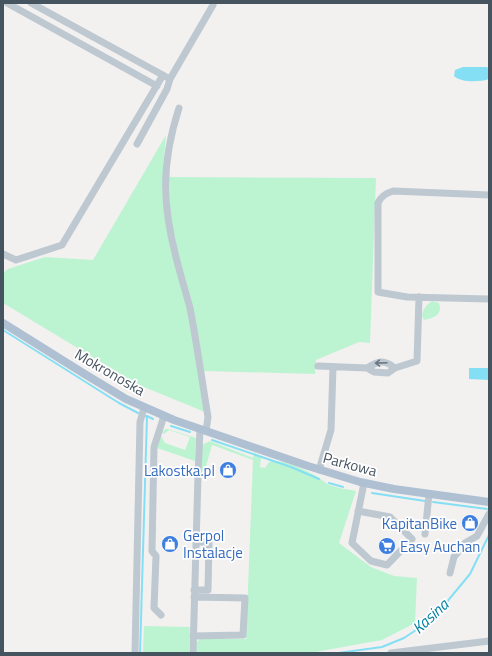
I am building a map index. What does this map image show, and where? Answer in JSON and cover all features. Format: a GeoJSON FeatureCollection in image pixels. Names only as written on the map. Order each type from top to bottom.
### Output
{"type":"FeatureCollection","features":[{"type":"Feature","properties":{"kind":"main road","name":"Mokronoska"},"geometry":{"type":"LineString","coordinates":[[3,323],[126,399],[144,408],[205,431]]}},
{"type":"Feature","properties":{"kind":"main road","name":"Parkowa"},"geometry":{"type":"LineString","coordinates":[[205,431],[319,470],[364,483],[489,502]]}},
{"type":"Feature","properties":{"kind":"street"},"geometry":{"type":"LineString","coordinates":[[7,3],[157,86]]}},
{"type":"Feature","properties":{"kind":"street"},"geometry":{"type":"LineString","coordinates":[[31,3],[170,79]]}},
{"type":"Feature","properties":{"kind":"street"},"geometry":{"type":"LineString","coordinates":[[137,144],[167,89],[170,79],[213,5]]}},
{"type":"Feature","properties":{"kind":"street"},"geometry":{"type":"LineString","coordinates":[[3,254],[16,260],[62,245],[163,75]]}},
{"type":"Feature","properties":{"kind":"street"},"geometry":{"type":"LineString","coordinates":[[179,108],[167,152],[165,171],[166,208],[176,261],[193,323],[208,417],[205,431],[196,542],[192,653]]}},
{"type":"Feature","properties":{"kind":"street"},"geometry":{"type":"LineString","coordinates":[[489,195],[394,191],[388,192],[380,198],[378,203],[378,292],[407,297],[489,300]]}},
{"type":"Feature","properties":{"kind":"street"},"geometry":{"type":"LineString","coordinates":[[318,366],[367,368],[376,362],[388,363],[395,368],[417,362],[419,297]]}},
{"type":"Feature","properties":{"kind":"street"},"geometry":{"type":"LineString","coordinates":[[319,470],[331,430],[333,367]]}},
{"type":"Feature","properties":{"kind":"street"},"geometry":{"type":"LineString","coordinates":[[135,653],[140,422],[144,408]]}},
{"type":"Feature","properties":{"kind":"street"},"geometry":{"type":"LineString","coordinates":[[161,615],[154,608],[156,556],[152,551],[154,447],[164,416]]}},
{"type":"Feature","properties":{"kind":"street"},"geometry":{"type":"LineString","coordinates":[[358,511],[390,517],[412,539],[387,565],[371,561],[352,543],[358,511],[364,483]]}},
{"type":"Feature","properties":{"kind":"street"},"geometry":{"type":"LineString","coordinates":[[425,534],[429,494]]}},
{"type":"Feature","properties":{"kind":"street"},"geometry":{"type":"LineString","coordinates":[[450,573],[454,557],[465,543],[478,536],[489,514]]}},
{"type":"Feature","properties":{"kind":"street"},"geometry":{"type":"LineString","coordinates":[[194,593],[208,590],[209,542],[196,542]]}},
{"type":"Feature","properties":{"kind":"street"},"geometry":{"type":"LineString","coordinates":[[193,636],[243,635],[245,598],[194,593]]}},
{"type":"Feature","properties":{"kind":"street"},"geometry":{"type":"LineString","coordinates":[[391,653],[489,641]]}},
{"type":"Feature","properties":{"kind":"green space"},"geometry":{"type":"Polygon","coordinates":[[[166,135],[163,189],[184,289],[205,412],[139,385],[3,303],[3,273],[8,269],[45,257],[93,260],[166,135]]]}},
{"type":"Feature","properties":{"kind":"green space"},"geometry":{"type":"Polygon","coordinates":[[[169,177],[376,178],[370,343],[359,342],[316,360],[315,374],[204,371],[191,298],[177,252],[170,217],[169,177]]]}},
{"type":"Feature","properties":{"kind":"green space"},"geometry":{"type":"Polygon","coordinates":[[[432,301],[439,303],[439,313],[434,317],[424,320],[422,316],[423,311],[432,301]]]}},
{"type":"Feature","properties":{"kind":"green space"},"geometry":{"type":"Polygon","coordinates":[[[165,429],[168,429],[196,438],[195,461],[157,448],[161,436],[165,443],[185,450],[190,437],[169,430],[164,434],[162,433],[165,429]]]}},
{"type":"Feature","properties":{"kind":"green space"},"geometry":{"type":"Polygon","coordinates":[[[210,441],[253,458],[254,452],[261,458],[260,467],[265,468],[269,462],[280,461],[308,471],[329,485],[356,491],[339,543],[371,567],[394,576],[417,578],[415,623],[382,640],[310,653],[196,653],[196,643],[200,639],[246,639],[253,460],[212,445],[205,470],[202,471],[202,445],[210,441]]]}},
{"type":"Feature","properties":{"kind":"green space"},"geometry":{"type":"Polygon","coordinates":[[[144,626],[190,627],[189,653],[143,653],[144,626]]]}},
{"type":"Feature","properties":{"kind":"water"},"geometry":{"type":"Polygon","coordinates":[[[463,67],[487,67],[489,69],[489,79],[471,81],[461,80],[454,76],[455,70],[463,67]]]}},
{"type":"Feature","properties":{"kind":"water"},"geometry":{"type":"Polygon","coordinates":[[[469,368],[489,368],[489,380],[469,379],[469,368]]]}},
{"type":"Feature","properties":{"kind":"waterway"},"geometry":{"type":"LineString","coordinates":[[3,330],[119,403],[138,413]]}},
{"type":"Feature","properties":{"kind":"waterway"},"geometry":{"type":"LineString","coordinates":[[140,653],[147,416],[145,416]]}},
{"type":"Feature","properties":{"kind":"waterway"},"geometry":{"type":"LineString","coordinates":[[147,416],[153,419]]}},
{"type":"Feature","properties":{"kind":"waterway"},"geometry":{"type":"LineString","coordinates":[[171,426],[190,432]]}},
{"type":"Feature","properties":{"kind":"waterway"},"geometry":{"type":"LineString","coordinates":[[212,440],[291,467],[319,479]]}},
{"type":"Feature","properties":{"kind":"waterway"},"geometry":{"type":"LineString","coordinates":[[329,483],[343,487]]}},
{"type":"Feature","properties":{"kind":"waterway"},"geometry":{"type":"LineString","coordinates":[[372,493],[425,501]]}},
{"type":"Feature","properties":{"kind":"waterway"},"geometry":{"type":"LineString","coordinates":[[433,502],[487,509]]}},
{"type":"Feature","properties":{"kind":"waterway","name":"Kasina"},"geometry":{"type":"LineString","coordinates":[[338,653],[382,647],[404,638],[428,622],[436,615],[470,574],[489,535]]}},
{"type":"Feature","properties":{"kind":"place","name":"Lakostka.pl"},"geometry":{"type":"Point","coordinates":[228,470]}},
{"type":"Feature","properties":{"kind":"place","name":"KapitanBike"},"geometry":{"type":"Point","coordinates":[470,523]}},
{"type":"Feature","properties":{"kind":"place","name":"Gerpol Instalacje"},"geometry":{"type":"Point","coordinates":[170,544]}},
{"type":"Feature","properties":{"kind":"place","name":"Easy Auchan"},"geometry":{"type":"Point","coordinates":[387,546]}}]}
